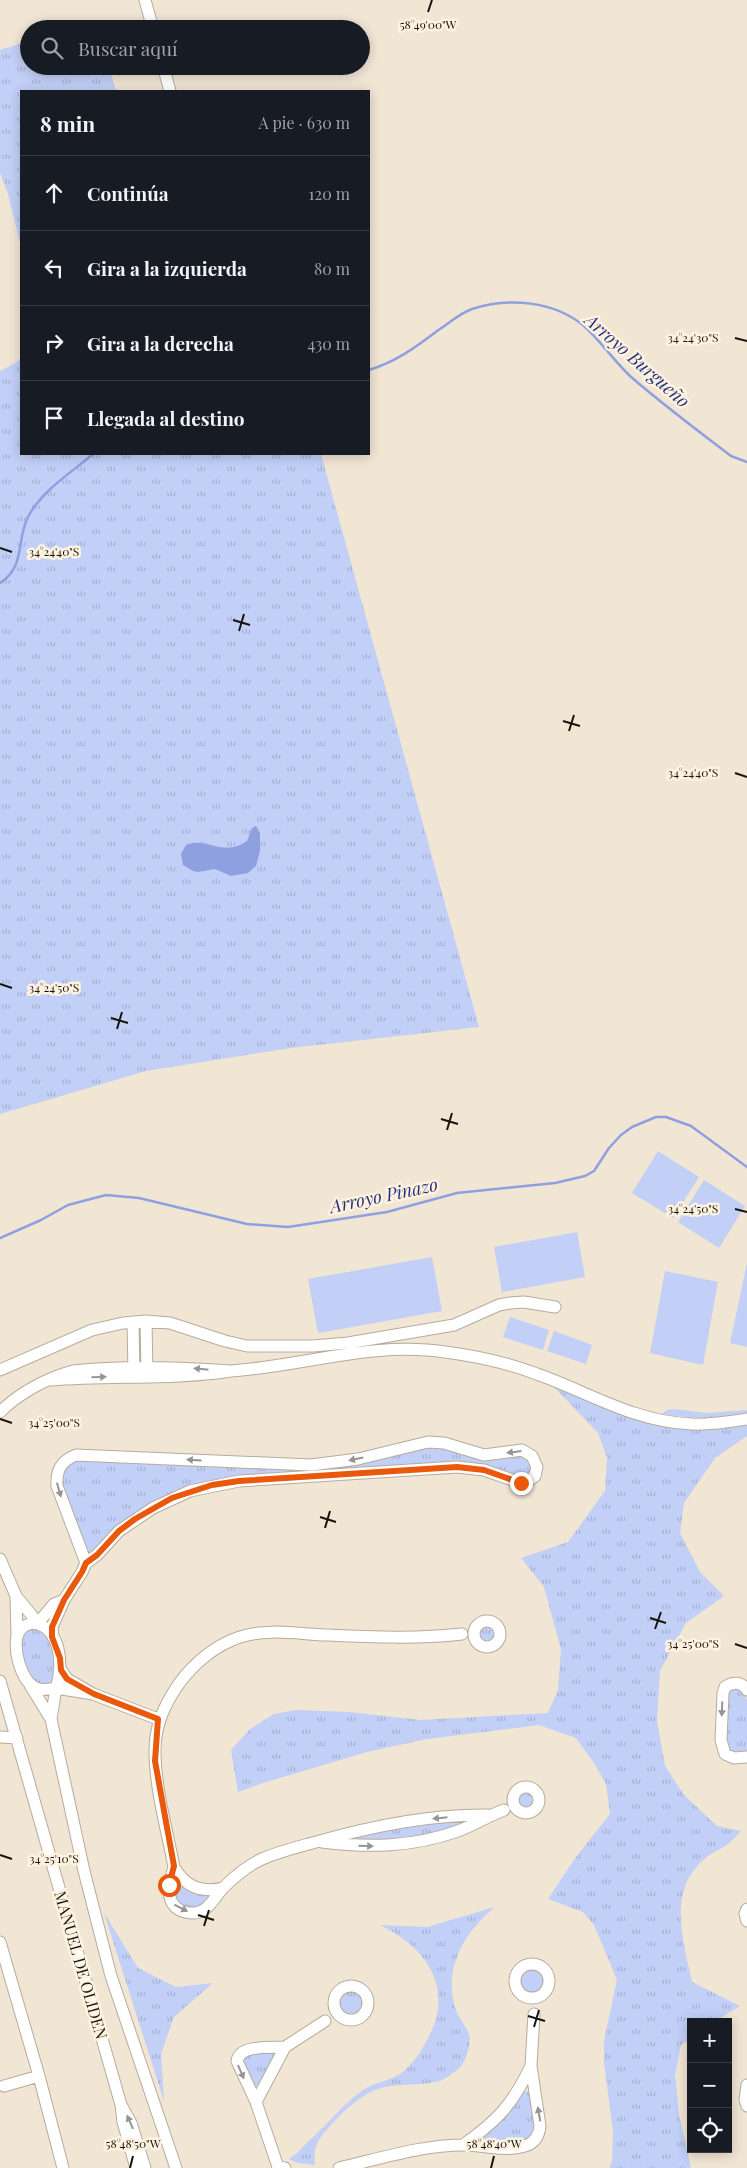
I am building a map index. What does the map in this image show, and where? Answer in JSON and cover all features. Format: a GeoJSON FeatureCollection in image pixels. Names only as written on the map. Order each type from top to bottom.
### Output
{"type":"FeatureCollection","features":[{"type":"Feature","properties":{"kind":"street"},"geometry":{"type":"LineString","coordinates":[[145,0],[151,20]]}},
{"type":"Feature","properties":{"kind":"street"},"geometry":{"type":"LineString","coordinates":[[166,75],[170,90]]}},
{"type":"Feature","properties":{"kind":"street"},"geometry":{"type":"LineString","coordinates":[[0,1370],[92,1330],[133,1322],[170,1323],[238,1344],[312,1346],[348,1343],[454,1325],[499,1305],[510,1303],[524,1302],[556,1307]]}},
{"type":"Feature","properties":{"kind":"street"},"geometry":{"type":"LineString","coordinates":[[146,1321],[146,1371]]}},
{"type":"Feature","properties":{"kind":"street"},"geometry":{"type":"LineString","coordinates":[[133,1322],[134,1371]]}},
{"type":"Feature","properties":{"kind":"street"},"geometry":{"type":"LineString","coordinates":[[0,1412],[7,1404],[29,1390],[73,1371],[146,1371],[206,1375],[371,1351],[425,1350],[491,1360],[520,1368],[570,1386],[609,1404],[659,1420],[704,1424],[747,1419]]}},
{"type":"Feature","properties":{"kind":"street"},"geometry":{"type":"LineString","coordinates":[[52,1637],[52,1627],[64,1600],[86,1563],[97,1555],[119,1531],[135,1519],[190,1490],[239,1481],[473,1468],[521,1483],[527,1482],[535,1476],[537,1467],[532,1456],[522,1450],[484,1455],[437,1442],[416,1444],[351,1460],[311,1465],[86,1454],[69,1458],[59,1468],[57,1486],[86,1563]]}},
{"type":"Feature","properties":{"kind":"street"},"geometry":{"type":"LineString","coordinates":[[311,1465],[311,1477]]}},
{"type":"Feature","properties":{"kind":"street"},"geometry":{"type":"LineString","coordinates":[[0,1558],[16,1596],[38,1624],[43,1626],[52,1637],[60,1658],[61,1670],[51,1719]]}},
{"type":"Feature","properties":{"kind":"street"},"geometry":{"type":"LineString","coordinates":[[16,1596],[20,1666],[51,1719],[84,1871],[111,1976],[176,2168]]}},
{"type":"Feature","properties":{"kind":"street"},"geometry":{"type":"LineString","coordinates":[[17,1638],[25,1625],[38,1624],[54,1604],[64,1600]]}},
{"type":"Feature","properties":{"kind":"street"},"geometry":{"type":"LineString","coordinates":[[223,1888],[212,1890],[197,1889],[184,1881],[174,1866],[156,1767],[155,1749],[158,1719],[188,1672],[208,1654],[240,1637],[274,1633],[382,1638],[462,1634],[483,1622],[491,1622],[498,1628],[500,1636],[495,1644],[487,1647],[462,1634]]}},
{"type":"Feature","properties":{"kind":"street"},"geometry":{"type":"LineString","coordinates":[[476,1627],[474,1634],[476,1641]]}},
{"type":"Feature","properties":{"kind":"street"},"geometry":{"type":"LineString","coordinates":[[61,1670],[67,1679],[94,1694],[158,1719]]}},
{"type":"Feature","properties":{"kind":"street","name":"MANUEL DE OLIDEN"},"geometry":{"type":"LineString","coordinates":[[0,1681],[122,2104],[131,2123],[145,2168]]}},
{"type":"Feature","properties":{"kind":"street"},"geometry":{"type":"LineString","coordinates":[[747,1690],[740,1683],[734,1683],[725,1687],[723,1693],[721,1740],[725,1754],[734,1758],[747,1757]]}},
{"type":"Feature","properties":{"kind":"street"},"geometry":{"type":"LineString","coordinates":[[30,1684],[38,1689],[56,1688],[94,1694]]}},
{"type":"Feature","properties":{"kind":"street"},"geometry":{"type":"LineString","coordinates":[[0,1737],[17,1738]]}},
{"type":"Feature","properties":{"kind":"street"},"geometry":{"type":"LineString","coordinates":[[318,1841],[362,1846],[408,1843],[460,1830],[504,1810],[527,1813],[535,1809],[538,1801],[536,1793],[525,1787],[517,1791],[504,1810]]}},
{"type":"Feature","properties":{"kind":"street"},"geometry":{"type":"LineString","coordinates":[[513,1798],[514,1805],[518,1811]]}},
{"type":"Feature","properties":{"kind":"street"},"geometry":{"type":"LineString","coordinates":[[174,1866],[168,1893],[173,1904],[184,1912],[193,1913],[206,1908],[223,1888],[260,1860],[290,1848],[382,1825],[470,1815],[488,1816]]}},
{"type":"Feature","properties":{"kind":"street"},"geometry":{"type":"LineString","coordinates":[[747,1909],[745,1914],[747,1921]]}},
{"type":"Feature","properties":{"kind":"street"},"geometry":{"type":"LineString","coordinates":[[0,1942],[39,2076],[63,2168]]}},
{"type":"Feature","properties":{"kind":"street"},"geometry":{"type":"LineString","coordinates":[[338,2168],[405,2152],[463,2145],[510,2148],[527,2146],[533,2142],[540,2132],[531,2066],[534,2014],[550,1980],[545,1969],[534,1964],[522,1967],[515,1976],[516,1988],[534,2014]]}},
{"type":"Feature","properties":{"kind":"street"},"geometry":{"type":"LineString","coordinates":[[280,2168],[256,2102],[238,2067],[238,2058],[243,2052],[250,2050],[285,2047],[325,2021],[344,2018],[356,2019],[365,2012],[368,2001],[363,1991],[353,1986],[342,1988],[335,1998],[325,2021]]}},
{"type":"Feature","properties":{"kind":"street"},"geometry":{"type":"LineString","coordinates":[[524,1997],[533,1999],[542,1996]]}},
{"type":"Feature","properties":{"kind":"street"},"geometry":{"type":"LineString","coordinates":[[334,2004],[337,2012],[344,2018]]}},
{"type":"Feature","properties":{"kind":"street"},"geometry":{"type":"LineString","coordinates":[[256,2102],[285,2047]]}},
{"type":"Feature","properties":{"kind":"street"},"geometry":{"type":"LineString","coordinates":[[463,2145],[494,2122],[504,2111],[514,2098],[531,2066]]}},
{"type":"Feature","properties":{"kind":"street"},"geometry":{"type":"LineString","coordinates":[[1,2087],[39,2076]]}},
{"type":"Feature","properties":{"kind":"street"},"geometry":{"type":"LineString","coordinates":[[747,2085],[745,2099],[747,2106]]}},
{"type":"Feature","properties":{"kind":"street","name":"MANUEL DE OLIDEN"},"geometry":{"type":"LineString","coordinates":[[122,2104],[123,2122],[136,2168]]}},
{"type":"Feature","properties":{"kind":"green space"},"geometry":{"type":"Polygon","coordinates":[[[20,44],[20,75],[112,75],[116,90],[20,90],[20,243],[8,194],[0,173],[0,50],[20,44]]]}},
{"type":"Feature","properties":{"kind":"green space"},"geometry":{"type":"Polygon","coordinates":[[[20,358],[20,455],[321,455],[479,1027],[291,1048],[146,1071],[0,1114],[0,371],[17,362],[20,358]]]}},
{"type":"Feature","properties":{"kind":"green space"},"geometry":{"type":"Polygon","coordinates":[[[658,1151],[699,1177],[673,1218],[632,1193],[658,1151]]]}},
{"type":"Feature","properties":{"kind":"green space"},"geometry":{"type":"Polygon","coordinates":[[[704,1180],[745,1206],[719,1248],[678,1222],[704,1180]]]}},
{"type":"Feature","properties":{"kind":"green space"},"geometry":{"type":"Polygon","coordinates":[[[577,1232],[585,1277],[502,1292],[494,1247],[577,1232]]]}},
{"type":"Feature","properties":{"kind":"green space"},"geometry":{"type":"Polygon","coordinates":[[[432,1257],[442,1311],[318,1333],[308,1279],[432,1257]]]}},
{"type":"Feature","properties":{"kind":"green space"},"geometry":{"type":"Polygon","coordinates":[[[747,1263],[747,1347],[730,1343],[747,1263]]]}},
{"type":"Feature","properties":{"kind":"green space"},"geometry":{"type":"Polygon","coordinates":[[[665,1271],[718,1282],[703,1365],[650,1353],[665,1271]]]}},
{"type":"Feature","properties":{"kind":"green space"},"geometry":{"type":"Polygon","coordinates":[[[510,1317],[549,1330],[543,1350],[503,1337],[510,1317]]]}},
{"type":"Feature","properties":{"kind":"green space"},"geometry":{"type":"Polygon","coordinates":[[[554,1331],[592,1345],[586,1364],[547,1351],[554,1331]]]}},
{"type":"Feature","properties":{"kind":"green space"},"geometry":{"type":"Polygon","coordinates":[[[555,1388],[675,1427],[718,1429],[747,1425],[747,1436],[715,1458],[684,1503],[680,1533],[700,1572],[724,1596],[686,1623],[660,1671],[657,1721],[665,1766],[684,1795],[717,1826],[741,1831],[727,1845],[709,1855],[694,1870],[686,1884],[682,1899],[682,1932],[692,1982],[740,2006],[720,2018],[687,2018],[687,2041],[681,2045],[675,2075],[679,2114],[691,2168],[609,2168],[612,2163],[613,2131],[604,2063],[604,2041],[617,1980],[594,1925],[583,1912],[548,1899],[576,1857],[610,1814],[606,1784],[576,1738],[539,1725],[427,1739],[367,1752],[238,1792],[231,1750],[250,1729],[274,1714],[297,1710],[350,1712],[421,1720],[548,1713],[558,1690],[561,1649],[544,1587],[521,1558],[568,1542],[605,1491],[607,1458],[598,1433],[555,1388]]]}},
{"type":"Feature","properties":{"kind":"green space"},"geometry":{"type":"Polygon","coordinates":[[[674,1409],[706,1413],[747,1410],[747,1414],[704,1418],[662,1414],[667,1410],[674,1409]]]}},
{"type":"Feature","properties":{"kind":"green space"},"geometry":{"type":"Polygon","coordinates":[[[431,1446],[519,1454],[530,1458],[532,1472],[525,1479],[483,1465],[320,1472],[317,1470],[319,1466],[431,1446]]]}},
{"type":"Feature","properties":{"kind":"green space"},"geometry":{"type":"Polygon","coordinates":[[[85,1459],[308,1470],[307,1473],[197,1484],[93,1552],[88,1553],[85,1551],[73,1521],[65,1496],[62,1475],[69,1464],[85,1459]]]}},
{"type":"Feature","properties":{"kind":"green space"},"geometry":{"type":"Polygon","coordinates":[[[487,1624],[494,1627],[497,1634],[494,1641],[487,1644],[480,1641],[477,1634],[480,1627],[487,1624]]]}},
{"type":"Feature","properties":{"kind":"green space"},"geometry":{"type":"Polygon","coordinates":[[[34,1627],[48,1639],[55,1651],[56,1665],[53,1684],[47,1686],[35,1682],[27,1669],[23,1657],[23,1638],[26,1630],[34,1627]]]}},
{"type":"Feature","properties":{"kind":"green space"},"geometry":{"type":"Polygon","coordinates":[[[733,1687],[742,1691],[747,1700],[747,1754],[729,1751],[726,1745],[728,1697],[729,1691],[733,1687]]]}},
{"type":"Feature","properties":{"kind":"green space"},"geometry":{"type":"Polygon","coordinates":[[[525,1790],[532,1793],[535,1800],[532,1807],[525,1810],[518,1807],[515,1800],[518,1793],[525,1790]]]}},
{"type":"Feature","properties":{"kind":"green space"},"geometry":{"type":"Polygon","coordinates":[[[474,1819],[445,1833],[375,1843],[342,1839],[387,1829],[474,1819]]]}},
{"type":"Feature","properties":{"kind":"green space"},"geometry":{"type":"Polygon","coordinates":[[[176,1877],[216,1894],[195,1911],[179,1906],[171,1885],[176,1877]]]}},
{"type":"Feature","properties":{"kind":"green space"},"geometry":{"type":"Polygon","coordinates":[[[495,1907],[465,1940],[454,1966],[452,1995],[456,2010],[470,2038],[468,2052],[461,2066],[449,2076],[439,2081],[391,2086],[369,2093],[357,2100],[323,2134],[317,2143],[314,2159],[315,2165],[298,2163],[289,2159],[358,2093],[404,2071],[416,2059],[422,2049],[437,2016],[438,1999],[436,1984],[430,1969],[410,1944],[380,1925],[427,1927],[495,1907]]]}},
{"type":"Feature","properties":{"kind":"green space"},"geometry":{"type":"Polygon","coordinates":[[[104,1913],[138,1968],[176,1987],[213,1983],[174,2017],[161,2054],[164,2101],[104,1913]]]}},
{"type":"Feature","properties":{"kind":"green space"},"geometry":{"type":"Polygon","coordinates":[[[533,1968],[542,1972],[546,1981],[542,1990],[533,1994],[524,1990],[520,1981],[524,1972],[533,1968]]]}},
{"type":"Feature","properties":{"kind":"green space"},"geometry":{"type":"Polygon","coordinates":[[[351,1989],[360,1993],[364,2002],[360,2011],[351,2015],[342,2011],[338,2002],[342,1993],[351,1989]]]}},
{"type":"Feature","properties":{"kind":"green space"},"geometry":{"type":"Polygon","coordinates":[[[274,2052],[276,2054],[258,2087],[242,2062],[246,2054],[274,2052]]]}},
{"type":"Feature","properties":{"kind":"green space"},"geometry":{"type":"Polygon","coordinates":[[[525,2091],[532,2093],[538,2129],[533,2138],[518,2143],[483,2142],[481,2139],[508,2114],[525,2091]]]}},
{"type":"Feature","properties":{"kind":"water"},"geometry":{"type":"Polygon","coordinates":[[[256,826],[260,833],[260,851],[256,866],[248,873],[231,876],[215,869],[198,872],[183,865],[181,854],[186,845],[201,843],[230,848],[238,846],[247,841],[252,828],[256,826]]]}},
{"type":"Feature","properties":{"kind":"waterway","name":"Arroyo Burgueño"},"geometry":{"type":"LineString","coordinates":[[370,370],[404,354],[472,309],[501,303],[545,306],[559,311],[584,326],[630,376],[731,456],[747,462]]}},
{"type":"Feature","properties":{"kind":"waterway","name":"Arroyo Burgueño"},"geometry":{"type":"LineString","coordinates":[[0,583],[14,568],[25,524],[35,506],[50,489],[92,455]]}},
{"type":"Feature","properties":{"kind":"waterway","name":"Arroyo Pinazo"},"geometry":{"type":"LineString","coordinates":[[0,1238],[41,1220],[68,1205],[106,1195],[139,1198],[247,1224],[288,1227],[387,1212],[457,1193],[555,1183],[585,1176],[594,1171],[609,1148],[621,1135],[632,1127],[656,1117],[666,1117],[691,1126],[747,1167]]}},
{"type":"Feature","properties":{"kind":"route"},"geometry":{"type":"LineString","coordinates":[[169,1885],[174,1866],[156,1773],[155,1749],[158,1719],[94,1694],[67,1679],[61,1670],[60,1658],[52,1637],[52,1627],[64,1600],[86,1563],[97,1555],[119,1531],[135,1519],[190,1490],[212,1485],[239,1481],[457,1467],[484,1470],[521,1483]]}}]}
